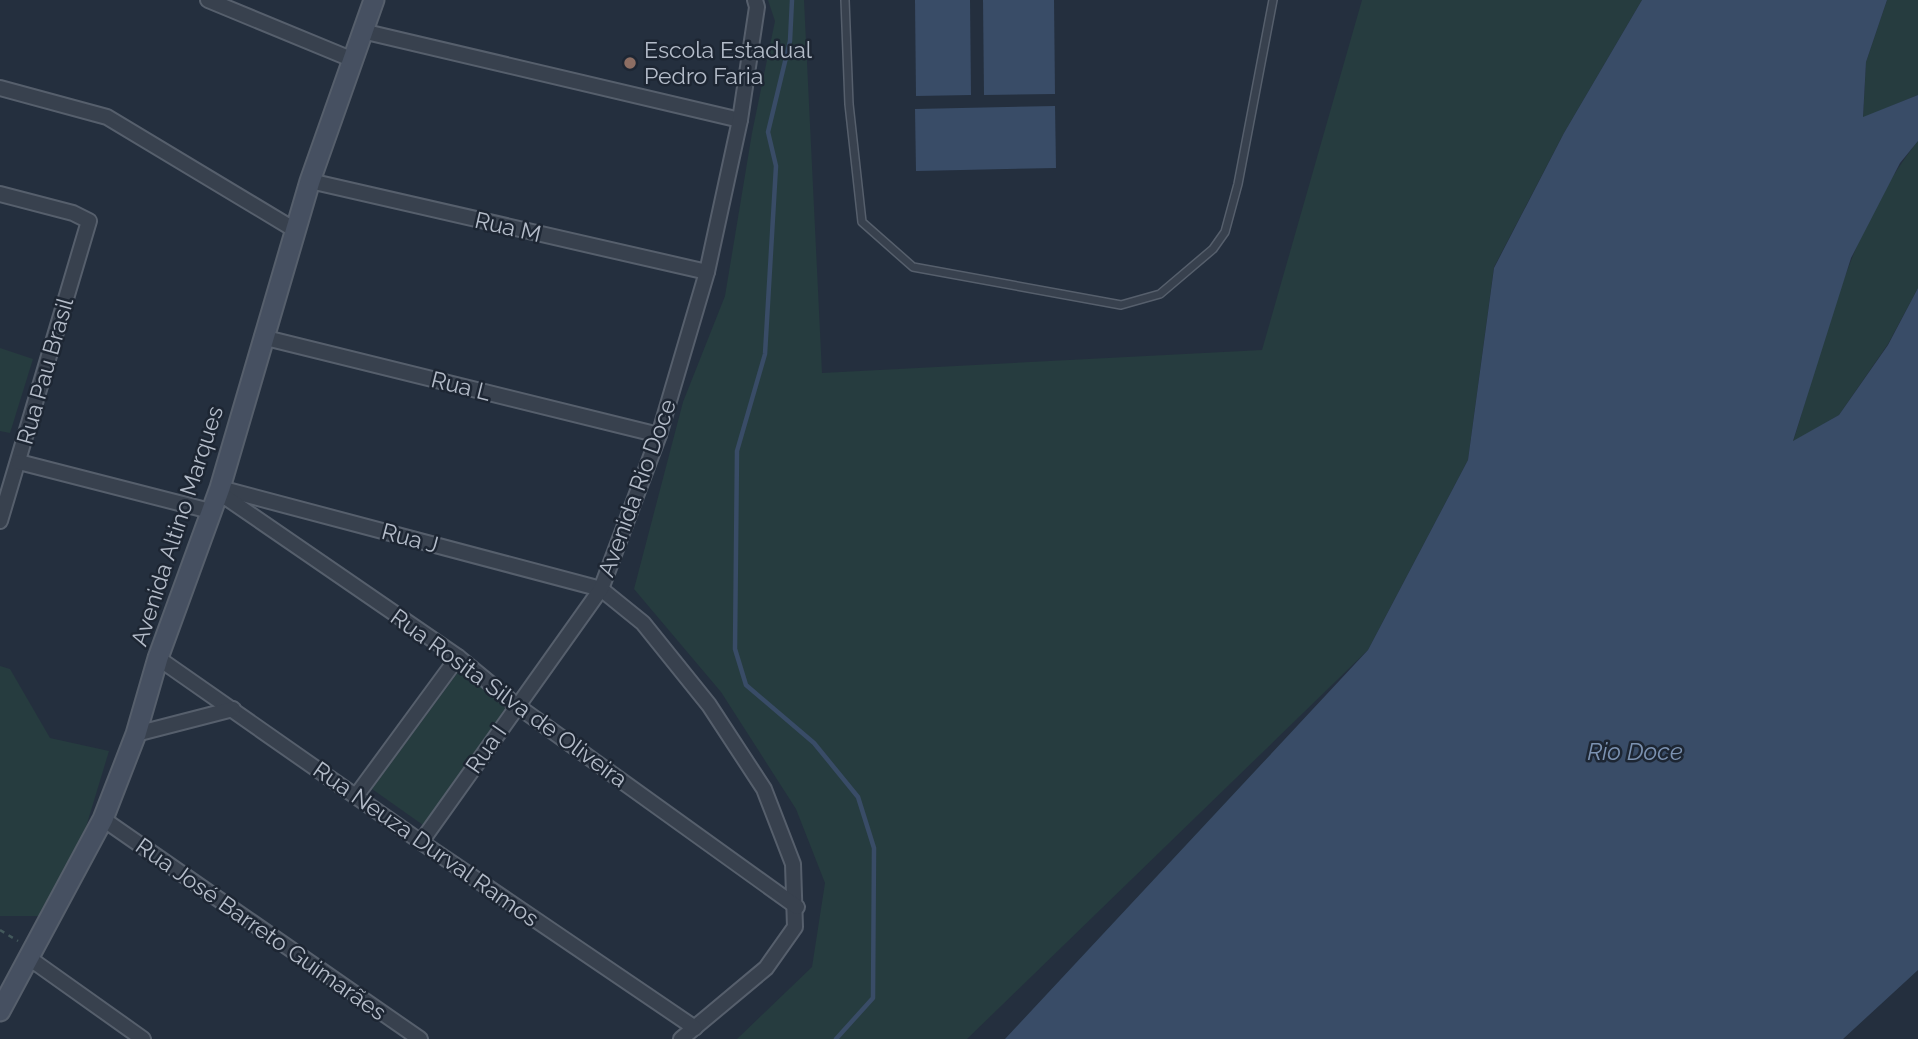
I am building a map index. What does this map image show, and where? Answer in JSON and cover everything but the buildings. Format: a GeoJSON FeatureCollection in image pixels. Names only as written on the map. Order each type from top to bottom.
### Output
{"type":"FeatureCollection","features":[{"type":"Feature","properties":{"kind":"main road","name":"Avenida Altino Marques"},"geometry":{"type":"LineString","coordinates":[[0,1011],[103,819],[136,734],[158,658],[219,490],[310,181],[374,0]]}},
{"type":"Feature","properties":{"kind":"street"},"geometry":{"type":"LineString","coordinates":[[208,0],[351,59]]}},
{"type":"Feature","properties":{"kind":"street","name":"Avenida Rio Doce"},"geometry":{"type":"LineString","coordinates":[[681,1039],[766,968],[795,927],[797,908],[793,864],[764,789],[709,705],[643,623],[600,589],[659,435],[706,272],[740,120],[757,7],[755,0]]}},
{"type":"Feature","properties":{"kind":"street"},"geometry":{"type":"LineString","coordinates":[[362,31],[740,120]]}},
{"type":"Feature","properties":{"kind":"street"},"geometry":{"type":"LineString","coordinates":[[0,88],[107,117],[295,230]]}},
{"type":"Feature","properties":{"kind":"street","name":"Rua M"},"geometry":{"type":"LineString","coordinates":[[310,181],[706,272]]}},
{"type":"Feature","properties":{"kind":"street","name":"Rua Pau Brasil"},"geometry":{"type":"LineString","coordinates":[[0,194],[73,213],[89,221],[0,521]]}},
{"type":"Feature","properties":{"kind":"street","name":"Rua L"},"geometry":{"type":"LineString","coordinates":[[262,337],[659,435]]}},
{"type":"Feature","properties":{"kind":"street"},"geometry":{"type":"LineString","coordinates":[[19,462],[210,510]]}},
{"type":"Feature","properties":{"kind":"street","name":"Rua J"},"geometry":{"type":"LineString","coordinates":[[219,490],[600,589]]}},
{"type":"Feature","properties":{"kind":"street","name":"Rua Rosita Silva de Oliveira"},"geometry":{"type":"LineString","coordinates":[[219,490],[458,657],[516,705],[797,908]]}},
{"type":"Feature","properties":{"kind":"street","name":"Rua I"},"geometry":{"type":"LineString","coordinates":[[421,842],[600,589]]}},
{"type":"Feature","properties":{"kind":"street"},"geometry":{"type":"LineString","coordinates":[[356,796],[458,657]]}},
{"type":"Feature","properties":{"kind":"street","name":"Rua Neuza Durval Ramos"},"geometry":{"type":"LineString","coordinates":[[158,658],[421,842],[695,1028]]}},
{"type":"Feature","properties":{"kind":"street"},"geometry":{"type":"LineString","coordinates":[[136,734],[233,709]]}},
{"type":"Feature","properties":{"kind":"street","name":"Rua José Barreto Guimarães"},"geometry":{"type":"LineString","coordinates":[[103,819],[420,1039]]}},
{"type":"Feature","properties":{"kind":"street"},"geometry":{"type":"LineString","coordinates":[[29,958],[143,1039]]}},
{"type":"Feature","properties":{"kind":"lane"},"geometry":{"type":"LineString","coordinates":[[845,0],[849,104],[862,222],[913,267],[1121,305],[1160,294],[1213,249],[1225,232],[1238,184],[1273,0]]}},
{"type":"Feature","properties":{"kind":"green space"},"geometry":{"type":"Polygon","coordinates":[[[768,0],[804,0],[822,373],[1262,350],[1362,0],[1642,0],[1564,133],[1494,267],[1468,460],[1368,650],[967,1039],[737,1039],[812,967],[825,883],[796,809],[721,692],[634,589],[683,402],[725,296],[752,133],[775,21],[768,0]]]}},
{"type":"Feature","properties":{"kind":"green space"},"geometry":{"type":"Polygon","coordinates":[[[1887,0],[1918,0],[1918,95],[1863,118],[1866,62],[1887,0]]]}},
{"type":"Feature","properties":{"kind":"green space"},"geometry":{"type":"Polygon","coordinates":[[[1918,141],[1918,288],[1888,344],[1839,415],[1793,442],[1828,324],[1857,247],[1894,174],[1918,141]]]}},
{"type":"Feature","properties":{"kind":"green space"},"geometry":{"type":"Polygon","coordinates":[[[0,348],[33,359],[10,433],[0,431],[0,348]]]}},
{"type":"Feature","properties":{"kind":"green space"},"geometry":{"type":"Polygon","coordinates":[[[0,666],[10,669],[50,738],[109,751],[86,827],[39,916],[0,916],[0,666]]]}},
{"type":"Feature","properties":{"kind":"green space"},"geometry":{"type":"Polygon","coordinates":[[[459,671],[509,708],[423,825],[372,789],[459,671]]]}},
{"type":"Feature","properties":{"kind":"water"},"geometry":{"type":"Polygon","coordinates":[[[915,0],[970,0],[971,95],[916,96],[915,0]]]}},
{"type":"Feature","properties":{"kind":"water"},"geometry":{"type":"Polygon","coordinates":[[[983,0],[1054,0],[1055,94],[984,95],[983,0]]]}},
{"type":"Feature","properties":{"kind":"water","name":"Rio Doce"},"geometry":{"type":"Polygon","coordinates":[[[1642,0],[1887,0],[1866,62],[1863,117],[1918,95],[1918,141],[1900,163],[1851,258],[1793,441],[1839,415],[1888,345],[1918,288],[1918,970],[1843,1039],[1005,1039],[1368,650],[1468,460],[1494,268],[1564,133],[1642,0]]]}},
{"type":"Feature","properties":{"kind":"water"},"geometry":{"type":"Polygon","coordinates":[[[1055,106],[1056,168],[916,171],[915,109],[1055,106]]]}},
{"type":"Feature","properties":{"kind":"waterway"},"geometry":{"type":"LineString","coordinates":[[792,0],[790,41],[768,132],[776,166],[765,354],[737,451],[735,649],[746,685],[814,743],[858,797],[874,848],[873,998],[836,1039]]}},
{"type":"Feature","properties":{"kind":"place","name":"Escola Estadual Pedro Faria"},"geometry":{"type":"Point","coordinates":[630,63]}}]}
